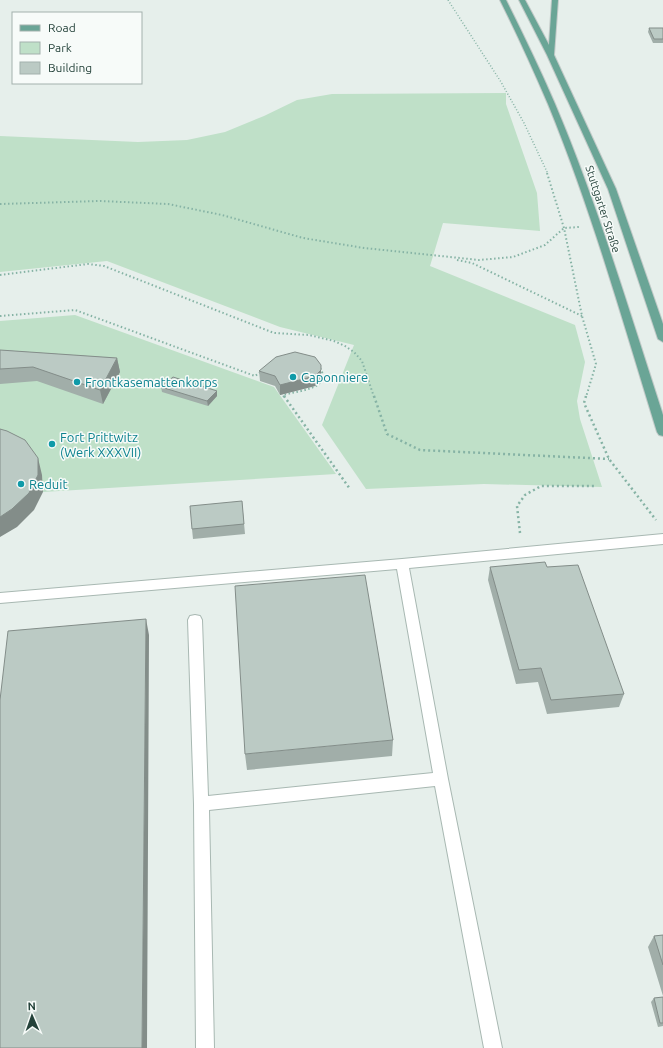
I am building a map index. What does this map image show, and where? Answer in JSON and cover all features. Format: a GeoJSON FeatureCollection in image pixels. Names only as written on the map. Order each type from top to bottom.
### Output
{"type":"FeatureCollection","features":[{"type":"Feature","properties":{"kind":"main road","name":"Stuttgarter Straße"},"geometry":{"type":"LineString","coordinates":[[503,0],[526,43],[579,174],[663,432]]}},
{"type":"Feature","properties":{"kind":"main road","name":"Stuttgarter Straße"},"geometry":{"type":"LineString","coordinates":[[522,0],[552,55],[612,189],[663,339]]}},
{"type":"Feature","properties":{"kind":"main road"},"geometry":{"type":"LineString","coordinates":[[552,55],[555,0]]}},
{"type":"Feature","properties":{"kind":"lane"},"geometry":{"type":"LineString","coordinates":[[0,598],[402,564],[663,539]]}},
{"type":"Feature","properties":{"kind":"lane"},"geometry":{"type":"LineString","coordinates":[[402,564],[441,779],[493,1048]]}},
{"type":"Feature","properties":{"kind":"lane"},"geometry":{"type":"LineString","coordinates":[[195,620],[201,804],[205,1048]]}},
{"type":"Feature","properties":{"kind":"lane"},"geometry":{"type":"LineString","coordinates":[[201,804],[441,779]]}},
{"type":"Feature","properties":{"kind":"path"},"geometry":{"type":"LineString","coordinates":[[448,0],[501,82],[524,123],[551,181],[564,228],[582,316],[596,364],[584,403],[609,459],[658,522]]}},
{"type":"Feature","properties":{"kind":"path"},"geometry":{"type":"LineString","coordinates":[[0,204],[100,201],[168,204],[222,215],[303,238],[364,248],[447,258],[479,260],[513,257],[545,245],[564,228]]}},
{"type":"Feature","properties":{"kind":"path"},"geometry":{"type":"LineString","coordinates":[[447,258],[472,263],[582,316]]}},
{"type":"Feature","properties":{"kind":"path"},"geometry":{"type":"LineString","coordinates":[[0,275],[88,264],[104,266],[274,333],[301,333],[317,336],[334,342],[349,349],[362,361],[387,434],[420,450],[609,459]]}},
{"type":"Feature","properties":{"kind":"path"},"geometry":{"type":"LineString","coordinates":[[0,316],[75,310],[255,376],[265,368]]}},
{"type":"Feature","properties":{"kind":"path"},"geometry":{"type":"LineString","coordinates":[[318,364],[324,373],[323,380],[318,386],[283,396],[350,489]]}},
{"type":"Feature","properties":{"kind":"path"},"geometry":{"type":"LineString","coordinates":[[523,552],[517,506],[525,495],[541,486],[595,486]]}},
{"type":"Feature","properties":{"kind":"green space"},"geometry":{"type":"Polygon","coordinates":[[[506,93],[506,104],[537,193],[540,231],[443,223],[430,266],[575,325],[585,362],[577,401],[580,419],[602,487],[484,484],[366,489],[322,425],[354,345],[280,327],[107,261],[0,272],[0,136],[138,142],[187,140],[225,132],[264,116],[297,100],[332,94],[506,93]]]}},
{"type":"Feature","properties":{"kind":"green space"},"geometry":{"type":"Polygon","coordinates":[[[75,315],[274,387],[336,474],[43,492],[0,446],[0,321],[75,315]]]}},
{"type":"Feature","properties":{"kind":"building"},"geometry":{"type":"Polygon","coordinates":[[[649,28],[663,28],[663,39],[654,39],[649,28]]]}},
{"type":"Feature","properties":{"kind":"building"},"geometry":{"type":"Polygon","coordinates":[[[0,350],[117,358],[100,390],[33,367],[0,369],[0,350]]]}},
{"type":"Feature","properties":{"kind":"building"},"geometry":{"type":"Polygon","coordinates":[[[295,352],[315,357],[321,365],[321,370],[315,376],[280,385],[275,376],[259,371],[276,357],[295,352]]]}},
{"type":"Feature","properties":{"kind":"building"},"geometry":{"type":"Polygon","coordinates":[[[173,377],[217,391],[207,401],[161,387],[173,377]]]}},
{"type":"Feature","properties":{"kind":"building","name":"Reduit"},"geometry":{"type":"Polygon","coordinates":[[[0,429],[25,440],[38,458],[38,475],[29,493],[12,509],[0,517],[0,429]]]}},
{"type":"Feature","properties":{"kind":"building"},"geometry":{"type":"Polygon","coordinates":[[[242,501],[244,524],[192,529],[190,506],[242,501]]]}},
{"type":"Feature","properties":{"kind":"building"},"geometry":{"type":"Polygon","coordinates":[[[545,562],[547,567],[578,565],[624,694],[551,700],[541,668],[519,670],[490,567],[545,562]]]}},
{"type":"Feature","properties":{"kind":"building"},"geometry":{"type":"Polygon","coordinates":[[[365,575],[393,740],[245,754],[235,586],[365,575]]]}},
{"type":"Feature","properties":{"kind":"building"},"geometry":{"type":"Polygon","coordinates":[[[146,619],[142,1048],[0,1048],[0,700],[8,631],[146,619]]]}},
{"type":"Feature","properties":{"kind":"building"},"geometry":{"type":"Polygon","coordinates":[[[663,935],[663,965],[654,936],[663,935]]]}},
{"type":"Feature","properties":{"kind":"building"},"geometry":{"type":"Polygon","coordinates":[[[663,997],[663,1023],[660,1023],[654,998],[663,997]]]}},
{"type":"Feature","properties":{"kind":"place","name":"Caponniere"},"geometry":{"type":"Point","coordinates":[293,377]}},
{"type":"Feature","properties":{"kind":"place","name":"Frontkasemattenkorps"},"geometry":{"type":"Point","coordinates":[77,382]}},
{"type":"Feature","properties":{"kind":"place","name":"Fort Prittwitz (Werk XXXVII)"},"geometry":{"type":"Point","coordinates":[52,444]}},
{"type":"Feature","properties":{"kind":"place","name":"Reduit"},"geometry":{"type":"Point","coordinates":[21,484]}}]}
